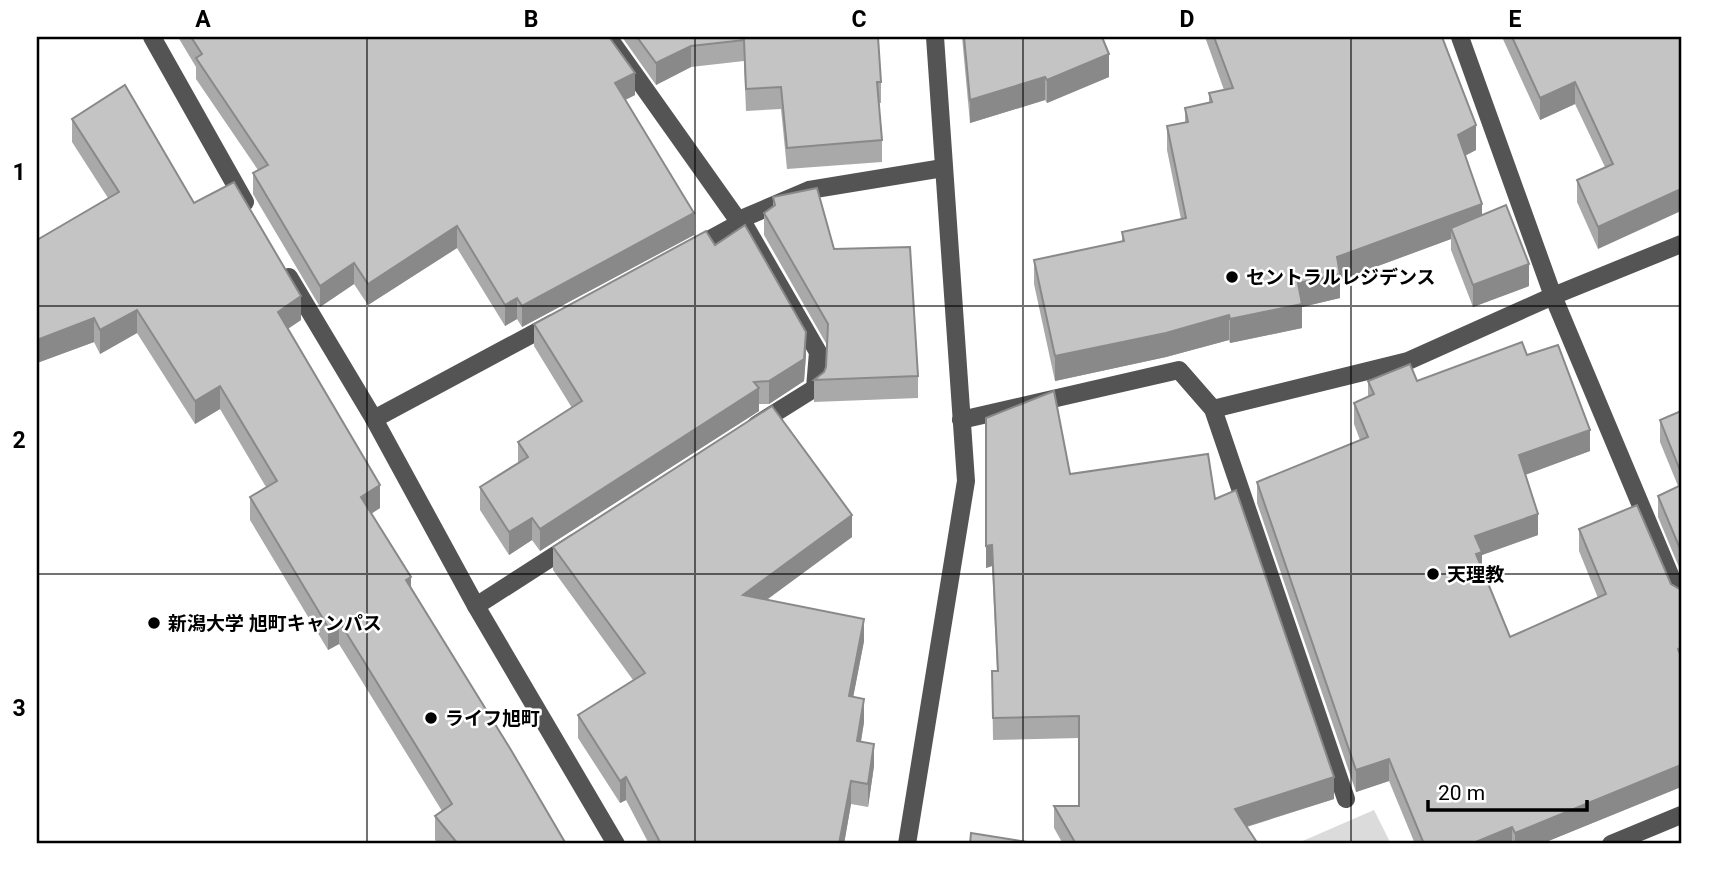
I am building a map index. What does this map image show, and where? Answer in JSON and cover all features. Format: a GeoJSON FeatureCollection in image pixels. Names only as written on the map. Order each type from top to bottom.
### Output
{"type":"FeatureCollection","features":[{"type":"Feature","properties":{"kind":"street"},"geometry":{"type":"LineString","coordinates":[[152,37],[252,215]]}},
{"type":"Feature","properties":{"kind":"street"},"geometry":{"type":"LineString","coordinates":[[608,37],[741,221],[818,352],[815,387],[745,433]]}},
{"type":"Feature","properties":{"kind":"street"},"geometry":{"type":"LineString","coordinates":[[907,844],[966,481],[934,37]]}},
{"type":"Feature","properties":{"kind":"street"},"geometry":{"type":"LineString","coordinates":[[1460,37],[1553,296],[1681,601]]}},
{"type":"Feature","properties":{"kind":"street"},"geometry":{"type":"LineString","coordinates":[[679,256],[741,221],[809,190],[943,168]]}},
{"type":"Feature","properties":{"kind":"street"},"geometry":{"type":"LineString","coordinates":[[1213,409],[1408,361],[1553,296],[1681,244]]}},
{"type":"Feature","properties":{"kind":"street"},"geometry":{"type":"LineString","coordinates":[[279,261],[374,419],[476,606],[616,844]]}},
{"type":"Feature","properties":{"kind":"street"},"geometry":{"type":"LineString","coordinates":[[374,419],[569,315]]}},
{"type":"Feature","properties":{"kind":"street"},"geometry":{"type":"LineString","coordinates":[[961,420],[1179,370],[1213,409],[1346,799]]}},
{"type":"Feature","properties":{"kind":"street"},"geometry":{"type":"LineString","coordinates":[[476,606],[593,530]]}},
{"type":"Feature","properties":{"kind":"street"},"geometry":{"type":"LineString","coordinates":[[1611,844],[1681,815]]}},
{"type":"Feature","properties":{"kind":"shaded area"},"geometry":{"type":"Polygon","coordinates":[[[1374,810],[1391,844],[1298,843],[1374,810]]]}},
{"type":"Feature","properties":{"kind":"building"},"geometry":{"type":"Polygon","coordinates":[[[191,37],[609,37],[635,73],[615,83],[694,213],[522,306],[517,298],[505,305],[457,226],[368,284],[354,263],[320,286],[253,173],[268,165],[196,58],[202,54],[191,37]]]}},
{"type":"Feature","properties":{"kind":"building"},"geometry":{"type":"Polygon","coordinates":[[[637,37],[878,37],[881,82],[877,82],[882,140],[787,148],[781,87],[746,89],[744,40],[691,46],[656,63],[637,37]]]}},
{"type":"Feature","properties":{"kind":"building"},"geometry":{"type":"Polygon","coordinates":[[[964,37],[1102,37],[1109,54],[1047,80],[1045,77],[970,100],[964,37]]]}},
{"type":"Feature","properties":{"kind":"building"},"geometry":{"type":"Polygon","coordinates":[[[1214,37],[1442,37],[1476,125],[1458,135],[1482,204],[1337,257],[1340,274],[1298,283],[1302,304],[1230,319],[1229,315],[1166,333],[1055,356],[1034,260],[1124,241],[1122,232],[1186,218],[1167,126],[1188,122],[1185,108],[1212,102],[1209,93],[1233,88],[1214,37]]]}},
{"type":"Feature","properties":{"kind":"building"},"geometry":{"type":"Polygon","coordinates":[[[1512,37],[1681,37],[1681,189],[1598,227],[1577,180],[1613,164],[1575,82],[1540,98],[1512,37]]]}},
{"type":"Feature","properties":{"kind":"building"},"geometry":{"type":"Polygon","coordinates":[[[125,85],[194,203],[234,182],[301,296],[278,312],[380,485],[361,497],[411,577],[406,580],[566,844],[458,844],[435,816],[452,804],[339,621],[328,627],[250,497],[277,481],[220,386],[195,401],[137,310],[100,330],[94,318],[37,340],[37,240],[119,192],[72,119],[125,85]]]}},
{"type":"Feature","properties":{"kind":"building"},"geometry":{"type":"Polygon","coordinates":[[[817,188],[834,249],[910,247],[918,376],[814,380],[826,367],[828,324],[764,213],[775,205],[773,197],[817,188]]]}},
{"type":"Feature","properties":{"kind":"building"},"geometry":{"type":"Polygon","coordinates":[[[1506,205],[1529,264],[1473,285],[1451,228],[1506,205]]]}},
{"type":"Feature","properties":{"kind":"building"},"geometry":{"type":"Polygon","coordinates":[[[745,225],[806,332],[804,359],[769,381],[754,382],[759,388],[540,529],[532,518],[509,532],[480,487],[528,457],[518,442],[582,401],[534,324],[706,231],[715,245],[745,225]]]}},
{"type":"Feature","properties":{"kind":"building"},"geometry":{"type":"Polygon","coordinates":[[[1522,342],[1527,355],[1558,345],[1590,430],[1519,455],[1538,514],[1475,536],[1482,552],[1476,554],[1510,637],[1606,594],[1579,529],[1637,505],[1671,584],[1681,590],[1681,647],[1678,649],[1681,656],[1681,765],[1515,833],[1512,827],[1471,844],[1424,844],[1389,759],[1356,770],[1257,482],[1368,437],[1354,403],[1374,394],[1368,381],[1410,364],[1417,381],[1522,342]]]}},
{"type":"Feature","properties":{"kind":"building"},"geometry":{"type":"Polygon","coordinates":[[[1054,391],[1070,474],[1208,454],[1215,499],[1236,490],[1334,777],[1235,809],[1258,844],[1076,844],[1054,806],[1079,806],[1079,716],[993,718],[992,671],[998,671],[992,545],[986,546],[986,418],[1054,391]]]}},
{"type":"Feature","properties":{"kind":"building"},"geometry":{"type":"Polygon","coordinates":[[[772,406],[852,515],[743,595],[864,619],[849,696],[864,699],[857,741],[874,744],[868,784],[851,781],[839,844],[661,844],[626,777],[620,781],[578,715],[645,673],[553,547],[772,406]]]}},
{"type":"Feature","properties":{"kind":"building"},"geometry":{"type":"Polygon","coordinates":[[[1681,411],[1681,473],[1660,420],[1681,411]]]}},
{"type":"Feature","properties":{"kind":"building"},"geometry":{"type":"Polygon","coordinates":[[[1681,485],[1681,551],[1658,496],[1681,485]]]}},
{"type":"Feature","properties":{"kind":"building"},"geometry":{"type":"Polygon","coordinates":[[[971,833],[1040,844],[970,844],[971,833]]]}},
{"type":"Feature","properties":{"kind":"place","name":"セントラルレジデンス"},"geometry":{"type":"Point","coordinates":[1232,277]}},
{"type":"Feature","properties":{"kind":"place","name":"天理教"},"geometry":{"type":"Point","coordinates":[1433,574]}},
{"type":"Feature","properties":{"kind":"place","name":"新潟大学 旭町キャンパス"},"geometry":{"type":"Point","coordinates":[154,623]}},
{"type":"Feature","properties":{"kind":"place","name":"ライフ旭町"},"geometry":{"type":"Point","coordinates":[431,718]}}]}
